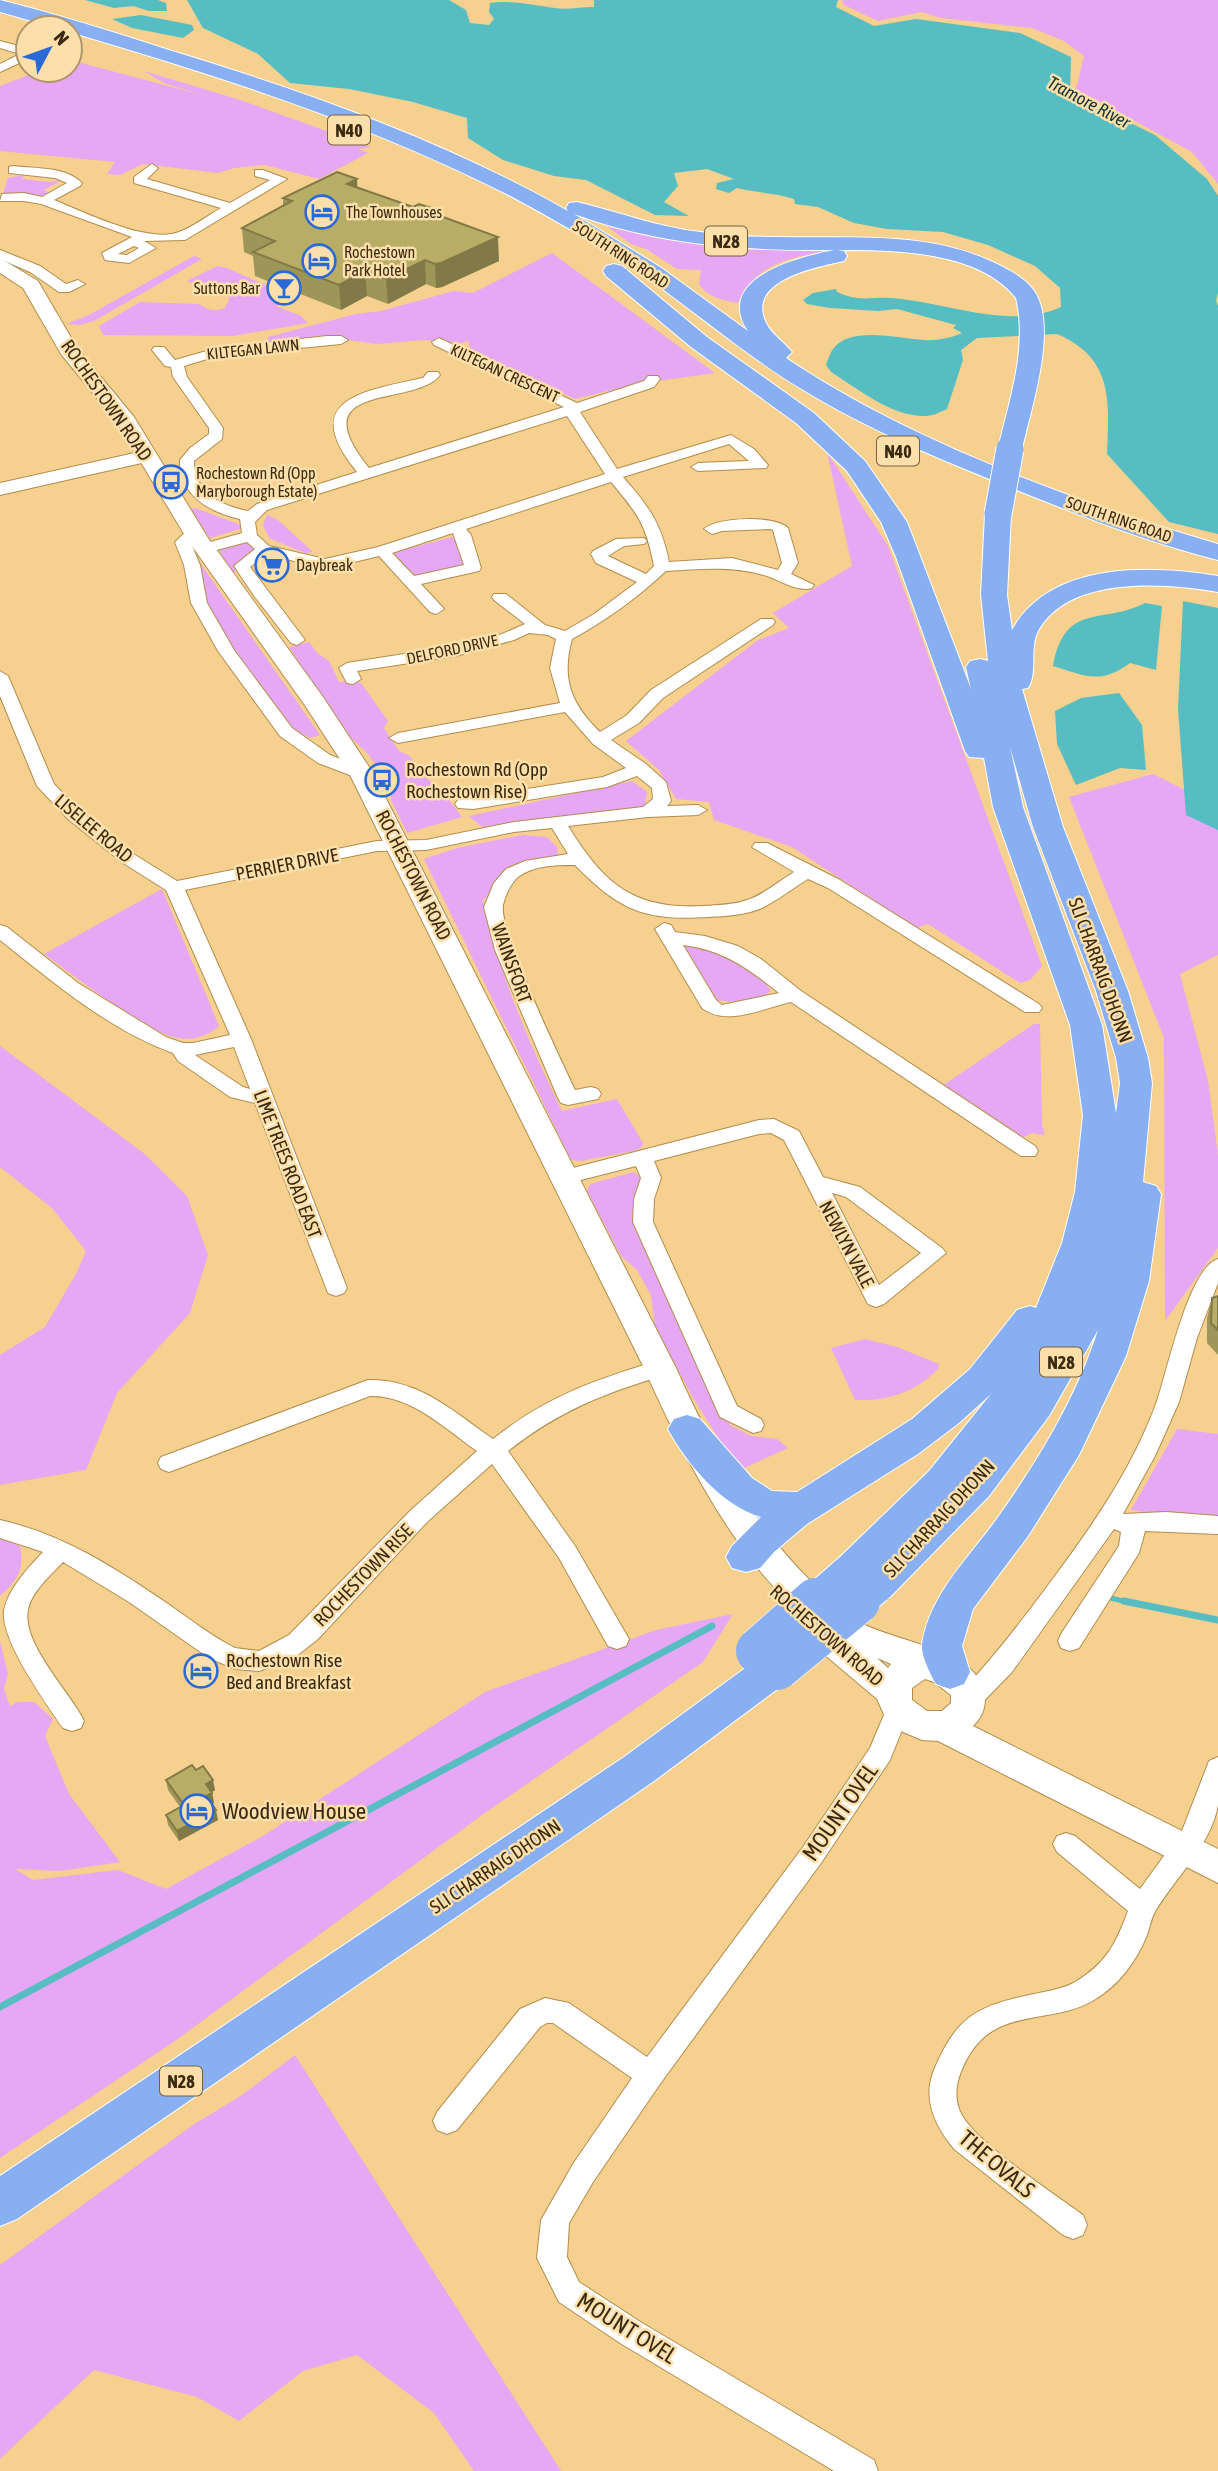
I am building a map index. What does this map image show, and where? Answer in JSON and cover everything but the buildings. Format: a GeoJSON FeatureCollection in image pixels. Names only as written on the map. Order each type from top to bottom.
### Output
{"type":"FeatureCollection","features":[{"type":"Feature","properties":{"kind":"highway","name":"SOUTH RING ROAD"},"geometry":{"type":"LineString","coordinates":[[0,6],[264,84],[415,142],[583,228],[667,283],[809,383],[912,437],[1073,504],[1218,552]]}},
{"type":"Feature","properties":{"kind":"highway","name":"SOUTH RING ROAD"},"geometry":{"type":"LineString","coordinates":[[84,42],[252,94],[372,139],[449,174],[510,206],[609,266],[765,378],[841,422],[922,464],[1026,509],[1157,556],[1218,573]]}},
{"type":"Feature","properties":{"kind":"highway","name":"N28"},"geometry":{"type":"LineString","coordinates":[[415,142],[482,167],[566,205],[657,232],[736,242],[869,243],[956,254],[980,263],[1014,283],[1025,294],[1021,310],[1023,338],[974,597],[976,641],[1008,807]]}},
{"type":"Feature","properties":{"kind":"highway"},"geometry":{"type":"LineString","coordinates":[[912,437],[806,370],[761,333],[753,319],[751,307],[761,286],[772,276],[817,259],[870,253],[898,255],[925,258],[971,273],[990,284],[1021,310]]}},
{"type":"Feature","properties":{"kind":"highway","name":"N28"},"geometry":{"type":"LineString","coordinates":[[609,266],[699,342],[805,418],[856,466],[875,491],[894,522],[909,557],[976,744],[1008,807]]}},
{"type":"Feature","properties":{"kind":"highway","name":"N28"},"geometry":{"type":"LineString","coordinates":[[991,511],[994,595],[1004,677],[1020,738]]}},
{"type":"Feature","properties":{"kind":"highway"},"geometry":{"type":"LineString","coordinates":[[1020,738],[1018,649],[1028,624],[1049,605],[1075,590],[1110,581],[1150,577],[1218,584]]}},
{"type":"Feature","properties":{"kind":"highway","name":"SLI CHARRAIG DHONN"},"geometry":{"type":"LineString","coordinates":[[0,2203],[360,1957],[498,1842],[768,1659],[975,1486],[1036,1406],[1082,1326],[1109,1252],[1126,1185],[1136,1083],[1124,1024],[1048,827],[1020,738]]}},
{"type":"Feature","properties":{"kind":"highway","name":"SLI CHARRAIG DHONN"},"geometry":{"type":"LineString","coordinates":[[864,1577],[1001,1408],[1041,1339],[1080,1243],[1092,1192],[1100,1115],[1086,1026],[1008,807]]}},
{"type":"Feature","properties":{"kind":"highway"},"geometry":{"type":"LineString","coordinates":[[937,1697],[942,1646],[955,1604],[1014,1525],[1066,1445],[1108,1356],[1130,1281],[1146,1187],[1143,1116],[1136,1083]]}},
{"type":"Feature","properties":{"kind":"highway"},"geometry":{"type":"LineString","coordinates":[[751,1550],[772,1528],[884,1458],[945,1416],[1014,1344],[1080,1243]]}},
{"type":"Feature","properties":{"kind":"highway"},"geometry":{"type":"LineString","coordinates":[[687,1429],[738,1488],[759,1502],[778,1507],[803,1507]]}},
{"type":"Feature","properties":{"kind":"main road","name":"ROCHESTOWN ROAD"},"geometry":{"type":"LineString","coordinates":[[0,264],[30,285],[68,350],[127,421],[199,540],[315,702],[362,773],[660,1368],[687,1429],[702,1485],[734,1543],[751,1550],[851,1634],[1035,1773],[1218,1867]]}},
{"type":"Feature","properties":{"kind":"main road","name":"ROCHESTOWN ROAD"},"geometry":{"type":"LineString","coordinates":[[751,1550],[778,1597],[937,1697]]}},
{"type":"Feature","properties":{"kind":"street"},"geometry":{"type":"LineString","coordinates":[[0,44],[27,54],[0,68]]}},
{"type":"Feature","properties":{"kind":"street"},"geometry":{"type":"LineString","coordinates":[[25,156],[7,172],[1,199],[24,197],[44,201],[139,238],[164,240],[180,237],[281,179],[259,173]]}},
{"type":"Feature","properties":{"kind":"street"},"geometry":{"type":"LineString","coordinates":[[152,168],[138,180],[231,207]]}},
{"type":"Feature","properties":{"kind":"street"},"geometry":{"type":"LineString","coordinates":[[7,172],[55,175],[73,179],[76,183],[44,201]]}},
{"type":"Feature","properties":{"kind":"street"},"geometry":{"type":"LineString","coordinates":[[0,254],[35,270],[64,289],[78,284]]}},
{"type":"Feature","properties":{"kind":"street","name":"KILTEGAN LAWN"},"geometry":{"type":"LineString","coordinates":[[177,364],[194,356],[213,352],[300,345],[325,339],[341,340]]}},
{"type":"Feature","properties":{"kind":"street","name":"KILTEGAN CRESCENT"},"geometry":{"type":"LineString","coordinates":[[439,342],[564,399],[573,408],[574,416],[614,475]]}},
{"type":"Feature","properties":{"kind":"street"},"geometry":{"type":"LineString","coordinates":[[159,350],[170,363],[177,364],[180,377],[216,428],[217,436],[187,460],[188,476],[194,487],[216,508],[227,513],[248,516],[249,529],[264,549],[325,564],[382,551],[457,528],[730,439],[749,452],[761,465],[698,467]]}},
{"type":"Feature","properties":{"kind":"street"},"geometry":{"type":"LineString","coordinates":[[367,475],[341,444],[339,423],[343,412],[370,395],[428,381],[433,375]]}},
{"type":"Feature","properties":{"kind":"street"},"geometry":{"type":"LineString","coordinates":[[362,773],[324,759],[286,732],[226,651],[199,603],[192,565],[183,542],[249,529],[262,508],[649,384],[653,379]]}},
{"type":"Feature","properties":{"kind":"street"},"geometry":{"type":"LineString","coordinates":[[0,489],[148,456]]}},
{"type":"Feature","properties":{"kind":"street"},"geometry":{"type":"LineString","coordinates":[[614,475],[647,515],[656,535],[662,567]]}},
{"type":"Feature","properties":{"kind":"street"},"geometry":{"type":"LineString","coordinates":[[712,529],[719,526],[773,524],[780,528],[790,563],[782,576]]}},
{"type":"Feature","properties":{"kind":"street"},"geometry":{"type":"LineString","coordinates":[[411,581],[473,568],[463,535],[457,528]]}},
{"type":"Feature","properties":{"kind":"street"},"geometry":{"type":"LineString","coordinates":[[639,541],[621,542],[599,554],[601,560],[649,581]]}},
{"type":"Feature","properties":{"kind":"street"},"geometry":{"type":"LineString","coordinates":[[264,549],[242,566],[250,581],[262,592],[297,640]]}},
{"type":"Feature","properties":{"kind":"street"},"geometry":{"type":"LineString","coordinates":[[382,551],[436,609]]}},
{"type":"Feature","properties":{"kind":"street"},"geometry":{"type":"LineString","coordinates":[[648,812],[662,800],[660,786],[640,768],[581,726],[570,705],[558,667],[565,637],[600,617],[649,581],[662,567],[732,563],[756,567],[806,585]]}},
{"type":"Feature","properties":{"kind":"street"},"geometry":{"type":"LineString","coordinates":[[500,597],[539,627],[565,637]]}},
{"type":"Feature","properties":{"kind":"street"},"geometry":{"type":"LineString","coordinates":[[599,740],[633,719],[657,694],[767,622]]}},
{"type":"Feature","properties":{"kind":"street","name":"DELFORD DRIVE"},"geometry":{"type":"LineString","coordinates":[[353,679],[347,668],[456,651],[527,628],[539,627]]}},
{"type":"Feature","properties":{"kind":"street","name":"LISELEE ROAD"},"geometry":{"type":"LineString","coordinates":[[0,676],[46,786],[75,816],[129,859],[174,887]]}},
{"type":"Feature","properties":{"kind":"street"},"geometry":{"type":"LineString","coordinates":[[398,738],[461,724],[523,718],[570,705]]}},
{"type":"Feature","properties":{"kind":"street"},"geometry":{"type":"LineString","coordinates":[[464,804],[607,782],[640,768]]}},
{"type":"Feature","properties":{"kind":"street","name":"PERRIER DRIVE"},"geometry":{"type":"LineString","coordinates":[[174,887],[377,846],[426,845],[514,827],[648,812],[698,810]]}},
{"type":"Feature","properties":{"kind":"street"},"geometry":{"type":"LineString","coordinates":[[557,822],[580,859],[609,889],[654,911],[680,913],[729,910],[755,905],[807,872]]}},
{"type":"Feature","properties":{"kind":"street"},"geometry":{"type":"LineString","coordinates":[[761,847],[834,884],[1032,1009]]}},
{"type":"Feature","properties":{"kind":"street","name":"WAINSFORT"},"geometry":{"type":"LineString","coordinates":[[580,859],[552,860],[525,866],[512,873],[503,883],[492,908],[504,950],[568,1098],[591,1094]]}},
{"type":"Feature","properties":{"kind":"street","name":"LIME TREES ROAD EAST"},"geometry":{"type":"LineString","coordinates":[[174,887],[241,1039],[336,1288]]}},
{"type":"Feature","properties":{"kind":"street"},"geometry":{"type":"LineString","coordinates":[[654,911],[709,1004],[718,1010],[728,1011],[794,995]]}},
{"type":"Feature","properties":{"kind":"street"},"geometry":{"type":"LineString","coordinates":[[0,932],[71,988],[159,1041],[181,1049],[241,1039]]}},
{"type":"Feature","properties":{"kind":"street"},"geometry":{"type":"LineString","coordinates":[[669,937],[705,942],[731,950],[754,963],[794,995],[1028,1152]]}},
{"type":"Feature","properties":{"kind":"street"},"geometry":{"type":"LineString","coordinates":[[181,1049],[185,1057],[237,1093],[262,1098]]}},
{"type":"Feature","properties":{"kind":"street","name":"NEWLYN VALE"},"geometry":{"type":"LineString","coordinates":[[565,1177],[759,1127],[774,1126],[792,1136],[813,1181],[876,1299],[935,1253],[853,1192],[813,1181]]}},
{"type":"Feature","properties":{"kind":"street"},"geometry":{"type":"LineString","coordinates":[[643,1158],[651,1178],[644,1199],[643,1222],[728,1411],[753,1425]]}},
{"type":"Feature","properties":{"kind":"street"},"geometry":{"type":"LineString","coordinates":[[937,1697],[1003,1665],[1105,1524],[1144,1456],[1163,1413],[1186,1338],[1211,1273],[1218,1266]]}},
{"type":"Feature","properties":{"kind":"street","name":"ROCHESTOWN RISE"},"geometry":{"type":"LineString","coordinates":[[0,1528],[19,1531],[117,1581],[224,1655],[247,1661],[268,1658],[293,1645],[321,1621],[359,1578],[446,1492],[526,1424],[576,1396],[660,1368]]}},
{"type":"Feature","properties":{"kind":"street"},"geometry":{"type":"LineString","coordinates":[[169,1462],[368,1388],[386,1386],[404,1391],[428,1404],[493,1451],[515,1476],[553,1530],[602,1609],[617,1639]]}},
{"type":"Feature","properties":{"kind":"street"},"geometry":{"type":"LineString","coordinates":[[1105,1524],[1133,1522],[1218,1525]]}},
{"type":"Feature","properties":{"kind":"street"},"geometry":{"type":"LineString","coordinates":[[1070,1641],[1131,1547],[1133,1522]]}},
{"type":"Feature","properties":{"kind":"street"},"geometry":{"type":"LineString","coordinates":[[58,1550],[39,1571],[16,1610],[15,1624],[44,1679],[72,1721]]}},
{"type":"Feature","properties":{"kind":"street","name":"MOUNT OVEL"},"geometry":{"type":"LineString","coordinates":[[863,2471],[631,2333],[569,2292],[552,2258],[555,2220],[583,2173],[650,2075],[811,1855],[881,1753],[911,1730],[937,1697]]}},
{"type":"Feature","properties":{"kind":"street","name":"THE OVALS"},"geometry":{"type":"LineString","coordinates":[[1073,2225],[972,2148],[948,2120],[941,2091],[950,2059],[966,2036],[980,2025],[1011,2010],[1069,1998],[1100,1981],[1120,1959],[1132,1938],[1143,1908],[1169,1874],[1196,1829],[1218,1768]]}},
{"type":"Feature","properties":{"kind":"street"},"geometry":{"type":"LineString","coordinates":[[1066,1844],[1143,1908]]}},
{"type":"Feature","properties":{"kind":"street"},"geometry":{"type":"LineString","coordinates":[[447,2121],[530,2018],[545,2010],[559,2012],[650,2075]]}},
{"type":"Feature","properties":{"kind":"shaded area"},"geometry":{"type":"Polygon","coordinates":[[[842,0],[1218,0],[1218,184],[1192,152],[1076,89],[1084,56],[1064,41],[1032,28],[941,18],[922,12],[878,21],[844,5],[842,0]]]}},
{"type":"Feature","properties":{"kind":"shaded area"},"geometry":{"type":"Polygon","coordinates":[[[84,64],[202,95],[164,83],[144,71],[237,99],[371,147],[358,149],[368,153],[319,179],[265,165],[234,168],[218,173],[143,164],[120,175],[107,174],[115,162],[0,151],[0,86],[14,81],[14,84],[84,84],[84,64]]]}},
{"type":"Feature","properties":{"kind":"shaded area"},"geometry":{"type":"Polygon","coordinates":[[[24,175],[22,179],[50,182],[62,180],[44,190],[48,192],[44,196],[3,194],[8,178],[24,175]]]}},
{"type":"Feature","properties":{"kind":"shaded area"},"geometry":{"type":"Polygon","coordinates":[[[608,227],[662,239],[737,250],[840,250],[794,258],[768,268],[746,288],[738,303],[707,292],[699,284],[701,270],[677,269],[648,250],[631,244],[608,227]]]}},
{"type":"Feature","properties":{"kind":"shaded area"},"geometry":{"type":"Polygon","coordinates":[[[552,253],[715,373],[636,384],[575,399],[471,350],[468,341],[462,343],[423,340],[377,344],[341,339],[268,341],[268,337],[454,291],[473,293],[552,253]]]}},
{"type":"Feature","properties":{"kind":"shaded area"},"geometry":{"type":"Polygon","coordinates":[[[194,256],[202,259],[94,321],[80,325],[66,324],[89,315],[194,256]]]}},
{"type":"Feature","properties":{"kind":"shaded area"},"geometry":{"type":"Polygon","coordinates":[[[217,266],[292,297],[276,306],[301,316],[308,323],[233,336],[103,335],[99,326],[140,302],[199,304],[214,310],[225,308],[230,297],[187,281],[217,266]]]}},
{"type":"Feature","properties":{"kind":"shaded area"},"geometry":{"type":"Polygon","coordinates":[[[827,452],[888,546],[1042,966],[1030,980],[1020,983],[928,924],[916,928],[792,847],[714,820],[709,802],[676,799],[659,770],[626,741],[758,640],[789,628],[773,613],[852,566],[827,452]]]}},
{"type":"Feature","properties":{"kind":"shaded area"},"geometry":{"type":"Polygon","coordinates":[[[195,508],[241,525],[240,529],[210,538],[190,510],[195,508]]]}},
{"type":"Feature","properties":{"kind":"shaded area"},"geometry":{"type":"Polygon","coordinates":[[[267,515],[278,520],[313,552],[305,553],[269,538],[263,525],[267,515]]]}},
{"type":"Feature","properties":{"kind":"shaded area"},"geometry":{"type":"Polygon","coordinates":[[[452,537],[461,548],[465,562],[457,569],[411,576],[392,553],[452,537]]]}},
{"type":"Feature","properties":{"kind":"shaded area"},"geometry":{"type":"Polygon","coordinates":[[[247,541],[254,543],[254,550],[237,563],[234,576],[219,550],[247,541]]]}},
{"type":"Feature","properties":{"kind":"shaded area"},"geometry":{"type":"Polygon","coordinates":[[[191,553],[320,735],[310,738],[289,728],[229,649],[203,602],[191,553]]]}},
{"type":"Feature","properties":{"kind":"shaded area"},"geometry":{"type":"Polygon","coordinates":[[[1218,608],[1218,955],[1180,974],[1208,1081],[1218,1155],[1218,1248],[1165,1321],[1164,1038],[1069,797],[1153,774],[1185,790],[1218,608]]]}},
{"type":"Feature","properties":{"kind":"shaded area"},"geometry":{"type":"Polygon","coordinates":[[[309,642],[317,653],[329,661],[339,682],[355,680],[361,683],[388,721],[384,728],[399,751],[410,756],[417,769],[445,795],[462,817],[407,833],[391,800],[392,789],[386,778],[367,753],[345,732],[289,647],[309,642]]]}},
{"type":"Feature","properties":{"kind":"shaded area"},"geometry":{"type":"Polygon","coordinates":[[[632,781],[647,792],[645,805],[639,808],[482,827],[469,816],[632,781]]]}},
{"type":"Feature","properties":{"kind":"shaded area"},"geometry":{"type":"Polygon","coordinates":[[[522,835],[547,837],[557,847],[558,856],[526,860],[511,866],[503,883],[483,900],[506,981],[562,1111],[617,1099],[643,1143],[641,1148],[633,1151],[581,1161],[571,1160],[424,859],[457,848],[522,835]]]}},
{"type":"Feature","properties":{"kind":"shaded area"},"geometry":{"type":"Polygon","coordinates":[[[162,889],[219,1026],[210,1033],[195,1038],[178,1038],[148,1026],[44,954],[162,889]]]}},
{"type":"Feature","properties":{"kind":"shaded area"},"geometry":{"type":"Polygon","coordinates":[[[693,944],[715,950],[747,966],[771,991],[758,998],[743,1001],[713,999],[685,956],[685,947],[693,944]]]}},
{"type":"Feature","properties":{"kind":"shaded area"},"geometry":{"type":"Polygon","coordinates":[[[1034,1024],[1040,1024],[1042,1125],[1045,1135],[1032,1133],[1022,1138],[942,1086],[1034,1024]]]}},
{"type":"Feature","properties":{"kind":"shaded area"},"geometry":{"type":"Polygon","coordinates":[[[0,1046],[146,1155],[187,1196],[208,1255],[190,1313],[117,1393],[86,1470],[0,1485],[0,1355],[45,1327],[76,1274],[86,1251],[52,1208],[0,1167],[0,1046]]]}},
{"type":"Feature","properties":{"kind":"shaded area"},"geometry":{"type":"Polygon","coordinates":[[[634,1172],[644,1180],[645,1242],[730,1425],[751,1436],[777,1439],[788,1448],[731,1474],[718,1459],[720,1441],[655,1327],[651,1295],[637,1270],[621,1256],[587,1191],[590,1184],[634,1172]]]}},
{"type":"Feature","properties":{"kind":"shaded area"},"geometry":{"type":"Polygon","coordinates":[[[865,1339],[897,1347],[939,1364],[938,1369],[920,1384],[900,1394],[879,1399],[855,1400],[831,1348],[865,1339]]]}},
{"type":"Feature","properties":{"kind":"shaded area"},"geometry":{"type":"Polygon","coordinates":[[[1177,1429],[1218,1434],[1218,1517],[1164,1515],[1131,1510],[1177,1429]]]}},
{"type":"Feature","properties":{"kind":"shaded area"},"geometry":{"type":"Polygon","coordinates":[[[0,1537],[20,1546],[21,1561],[15,1580],[0,1596],[0,1537]]]}},
{"type":"Feature","properties":{"kind":"shaded area"},"geometry":{"type":"Polygon","coordinates":[[[733,1614],[703,1662],[482,1815],[175,2041],[0,2158],[0,1641],[8,1674],[4,1689],[10,1706],[18,1702],[34,1702],[53,1719],[45,1736],[69,1794],[120,1862],[60,1871],[15,1869],[33,1880],[118,1870],[166,1889],[263,1836],[485,1692],[656,1630],[733,1614]]]}},
{"type":"Feature","properties":{"kind":"shaded area"},"geometry":{"type":"Polygon","coordinates":[[[295,2055],[561,2471],[474,2471],[434,2413],[357,2355],[303,2371],[239,2421],[197,2397],[94,2370],[0,2459],[0,2265],[193,2125],[242,2095],[295,2055]]]}},
{"type":"Feature","properties":{"kind":"water"},"geometry":{"type":"Polygon","coordinates":[[[85,0],[158,0],[166,3],[167,11],[149,11],[133,6],[114,8],[85,0]]]}},
{"type":"Feature","properties":{"kind":"water"},"geometry":{"type":"Polygon","coordinates":[[[187,0],[449,0],[466,10],[470,23],[489,25],[494,19],[489,12],[490,3],[498,2],[564,9],[594,7],[594,0],[838,0],[836,7],[874,26],[916,19],[1020,33],[1071,57],[1070,93],[1155,135],[1207,179],[1218,196],[1218,534],[1169,522],[1107,454],[1108,417],[1104,384],[1089,356],[1076,344],[1057,334],[977,338],[961,350],[963,360],[947,409],[929,416],[913,415],[876,401],[831,372],[826,365],[831,352],[841,342],[863,335],[929,340],[948,338],[962,333],[953,328],[956,325],[897,309],[878,311],[830,308],[807,304],[803,300],[813,293],[836,289],[837,292],[858,298],[911,300],[998,315],[1041,314],[1061,307],[1060,288],[1035,266],[988,245],[943,232],[887,229],[854,223],[818,207],[795,204],[794,199],[787,197],[737,188],[729,193],[716,189],[717,183],[734,179],[707,169],[674,173],[678,186],[664,202],[689,216],[655,215],[586,180],[554,176],[503,160],[468,138],[467,118],[413,102],[349,89],[290,83],[258,54],[203,28],[187,0]]]}},
{"type":"Feature","properties":{"kind":"water"},"geometry":{"type":"Polygon","coordinates":[[[141,15],[192,25],[194,30],[183,38],[132,28],[112,19],[141,15]]]}},
{"type":"Feature","properties":{"kind":"water"},"geometry":{"type":"Polygon","coordinates":[[[1183,601],[1218,608],[1218,830],[1186,815],[1178,709],[1183,601]]]}},
{"type":"Feature","properties":{"kind":"water"},"geometry":{"type":"Polygon","coordinates":[[[1145,603],[1162,606],[1156,670],[1130,663],[1110,674],[1093,676],[1053,666],[1059,646],[1076,623],[1145,603]]]}},
{"type":"Feature","properties":{"kind":"water"},"geometry":{"type":"Polygon","coordinates":[[[1119,693],[1142,725],[1146,770],[1120,768],[1076,785],[1057,744],[1055,711],[1081,698],[1119,693]]]}},
{"type":"Feature","properties":{"kind":"waterway"},"geometry":{"type":"LineString","coordinates":[[1107,1597],[1131,1603]]}},
{"type":"Feature","properties":{"kind":"waterway"},"geometry":{"type":"LineString","coordinates":[[1124,1601],[1218,1620]]}},
{"type":"Feature","properties":{"kind":"waterway"},"geometry":{"type":"LineString","coordinates":[[0,2007],[712,1626]]}},
{"type":"Feature","properties":{"kind":"place","name":"The Townhouses"},"geometry":{"type":"Point","coordinates":[322,212]}},
{"type":"Feature","properties":{"kind":"place","name":"Rochestown Park Hotel"},"geometry":{"type":"Point","coordinates":[319,261]}},
{"type":"Feature","properties":{"kind":"place","name":"Suttons Bar"},"geometry":{"type":"Point","coordinates":[284,288]}},
{"type":"Feature","properties":{"kind":"place","name":"Rochestown Rd (Opp Maryborough Estate)"},"geometry":{"type":"Point","coordinates":[171,482]}},
{"type":"Feature","properties":{"kind":"place","name":"Daybreak"},"geometry":{"type":"Point","coordinates":[272,565]}},
{"type":"Feature","properties":{"kind":"place","name":"Rochestown Rd (Opp Rochestown Rise)"},"geometry":{"type":"Point","coordinates":[382,780]}},
{"type":"Feature","properties":{"kind":"place","name":"Rochestown Rise Bed and Breakfast"},"geometry":{"type":"Point","coordinates":[201,1671]}},
{"type":"Feature","properties":{"kind":"place","name":"Woodview House"},"geometry":{"type":"Point","coordinates":[197,1811]}},
{"type":"Feature","properties":{"kind":"water label","name":"Tramore River"},"geometry":{"type":"Point","coordinates":[1089,102]}}]}
